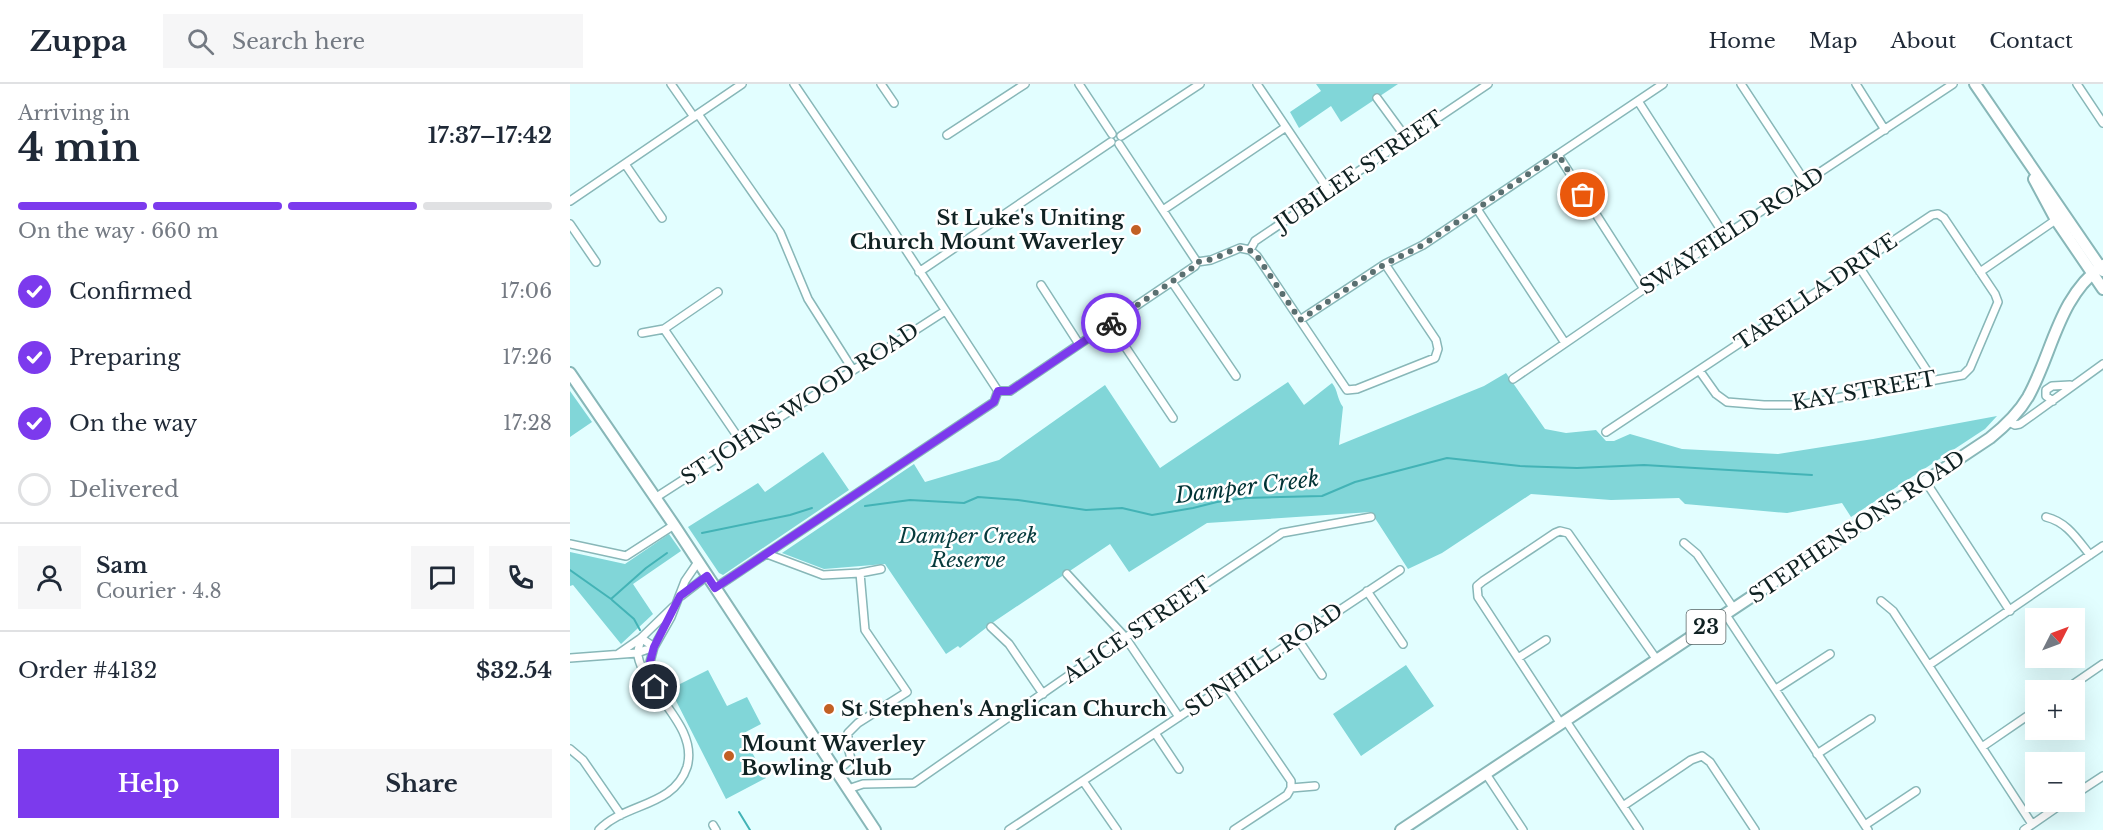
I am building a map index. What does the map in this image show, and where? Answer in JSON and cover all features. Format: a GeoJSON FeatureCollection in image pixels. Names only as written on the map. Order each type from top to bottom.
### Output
{"type":"FeatureCollection","features":[{"type":"Feature","properties":{"kind":"main road"},"geometry":{"type":"LineString","coordinates":[[1975,84],[2028,165],[2040,192],[2100,269],[2103,289]]}},
{"type":"Feature","properties":{"kind":"main road","name":"STEPHENSONS ROAD"},"geometry":{"type":"LineString","coordinates":[[1403,830],[1990,438],[2009,422],[2028,396],[2068,304],[2100,269]]}},
{"type":"Feature","properties":{"kind":"main road"},"geometry":{"type":"LineString","coordinates":[[570,373],[674,525],[875,830]]}},
{"type":"Feature","properties":{"kind":"street"},"geometry":{"type":"LineString","coordinates":[[671,84],[780,232],[808,299],[853,370]]}},
{"type":"Feature","properties":{"kind":"street"},"geometry":{"type":"LineString","coordinates":[[570,201],[742,84]]}},
{"type":"Feature","properties":{"kind":"street"},"geometry":{"type":"LineString","coordinates":[[794,84],[998,391]]}},
{"type":"Feature","properties":{"kind":"street"},"geometry":{"type":"LineString","coordinates":[[881,84],[894,103]]}},
{"type":"Feature","properties":{"kind":"street"},"geometry":{"type":"LineString","coordinates":[[947,135],[1025,84]]}},
{"type":"Feature","properties":{"kind":"street"},"geometry":{"type":"LineString","coordinates":[[1079,84],[1112,134],[1111,142]]}},
{"type":"Feature","properties":{"kind":"street"},"geometry":{"type":"LineString","coordinates":[[1119,144],[1121,136],[1200,84]]}},
{"type":"Feature","properties":{"kind":"street"},"geometry":{"type":"LineString","coordinates":[[1257,84],[1329,191]]}},
{"type":"Feature","properties":{"kind":"street","name":"JUBILEE STREET"},"geometry":{"type":"LineString","coordinates":[[1250,250],[1255,241],[1488,84]]}},
{"type":"Feature","properties":{"kind":"street"},"geometry":{"type":"LineString","coordinates":[[1300,320],[1385,264],[1423,245],[1663,84]]}},
{"type":"Feature","properties":{"kind":"street"},"geometry":{"type":"LineString","coordinates":[[1741,84],[1806,183]]}},
{"type":"Feature","properties":{"kind":"street"},"geometry":{"type":"LineString","coordinates":[[1856,84],[1885,130]]}},
{"type":"Feature","properties":{"kind":"street","name":"SWAYFIELD ROAD"},"geometry":{"type":"LineString","coordinates":[[1513,379],[1644,289],[1953,84]]}},
{"type":"Feature","properties":{"kind":"street"},"geometry":{"type":"LineString","coordinates":[[2077,84],[2103,123]]}},
{"type":"Feature","properties":{"kind":"street"},"geometry":{"type":"LineString","coordinates":[[1377,98],[1407,139]]}},
{"type":"Feature","properties":{"kind":"street"},"geometry":{"type":"LineString","coordinates":[[1638,101],[1725,236]]}},
{"type":"Feature","properties":{"kind":"street"},"geometry":{"type":"LineString","coordinates":[[1163,210],[1286,127]]}},
{"type":"Feature","properties":{"kind":"street"},"geometry":{"type":"LineString","coordinates":[[1112,134],[1117,133],[1121,136]]}},
{"type":"Feature","properties":{"kind":"street"},"geometry":{"type":"LineString","coordinates":[[919,272],[1111,142]]}},
{"type":"Feature","properties":{"kind":"street"},"geometry":{"type":"LineString","coordinates":[[1111,142],[1114,145],[1119,144]]}},
{"type":"Feature","properties":{"kind":"street"},"geometry":{"type":"LineString","coordinates":[[1119,144],[1197,262]]}},
{"type":"Feature","properties":{"kind":"street"},"geometry":{"type":"LineString","coordinates":[[1558,154],[1644,289]]}},
{"type":"Feature","properties":{"kind":"street"},"geometry":{"type":"LineString","coordinates":[[625,164],[662,218]]}},
{"type":"Feature","properties":{"kind":"street"},"geometry":{"type":"LineString","coordinates":[[1477,208],[1564,343]]}},
{"type":"Feature","properties":{"kind":"street","name":"TARELLA DRIVE"},"geometry":{"type":"LineString","coordinates":[[1606,432],[1932,215],[1938,214],[1944,218],[1995,294],[1998,302]]}},
{"type":"Feature","properties":{"kind":"street"},"geometry":{"type":"LineString","coordinates":[[1980,272],[2060,217]]}},
{"type":"Feature","properties":{"kind":"street"},"geometry":{"type":"LineString","coordinates":[[570,224],[596,262]]}},
{"type":"Feature","properties":{"kind":"street"},"geometry":{"type":"LineString","coordinates":[[998,391],[1010,391],[1172,282],[1195,266],[1197,262],[1210,260],[1240,248],[1250,250],[1347,390],[1357,389],[1435,358],[1438,348],[1436,340],[1385,264]]}},
{"type":"Feature","properties":{"kind":"street"},"geometry":{"type":"LineString","coordinates":[[1858,265],[1933,380]]}},
{"type":"Feature","properties":{"kind":"street"},"geometry":{"type":"LineString","coordinates":[[1172,282],[1236,376]]}},
{"type":"Feature","properties":{"kind":"street"},"geometry":{"type":"LineString","coordinates":[[1041,285],[1079,344]]}},
{"type":"Feature","properties":{"kind":"street"},"geometry":{"type":"LineString","coordinates":[[642,333],[664,329],[718,291]]}},
{"type":"Feature","properties":{"kind":"street","name":"KAY STREET"},"geometry":{"type":"LineString","coordinates":[[1699,370],[1716,394],[1727,402],[1764,405],[1799,405],[1963,375],[1970,368],[1998,302]]}},
{"type":"Feature","properties":{"kind":"street","name":"ST JOHNS WOOD ROAD"},"geometry":{"type":"LineString","coordinates":[[655,498],[945,311]]}},
{"type":"Feature","properties":{"kind":"street"},"geometry":{"type":"LineString","coordinates":[[1110,324],[1173,418]]}},
{"type":"Feature","properties":{"kind":"street"},"geometry":{"type":"LineString","coordinates":[[664,329],[742,443]]}},
{"type":"Feature","properties":{"kind":"street"},"geometry":{"type":"LineString","coordinates":[[2009,422],[2020,424],[2103,364]]}},
{"type":"Feature","properties":{"kind":"street"},"geometry":{"type":"LineString","coordinates":[[2053,401],[2049,400],[2045,393],[2049,387],[2073,384]]}},
{"type":"Feature","properties":{"kind":"street"},"geometry":{"type":"LineString","coordinates":[[715,588],[994,402],[998,391]]}},
{"type":"Feature","properties":{"kind":"street"},"geometry":{"type":"LineString","coordinates":[[1926,482],[2010,610]]}},
{"type":"Feature","properties":{"kind":"street","name":"ALICE STREET"},"geometry":{"type":"LineString","coordinates":[[848,789],[863,784],[914,783],[1125,637],[1282,533],[1371,517]]}},
{"type":"Feature","properties":{"kind":"street"},"geometry":{"type":"LineString","coordinates":[[2046,517],[2055,519],[2067,527],[2090,555]]}},
{"type":"Feature","properties":{"kind":"street"},"geometry":{"type":"LineString","coordinates":[[570,544],[626,556],[674,525]]}},
{"type":"Feature","properties":{"kind":"street"},"geometry":{"type":"LineString","coordinates":[[1639,830],[1518,658],[1478,597],[1478,586],[1556,533],[1564,531],[1572,537],[1657,660]]}},
{"type":"Feature","properties":{"kind":"street"},"geometry":{"type":"LineString","coordinates":[[1684,543],[1697,554],[1776,689],[1867,827],[1916,791]]}},
{"type":"Feature","properties":{"kind":"street"},"geometry":{"type":"LineString","coordinates":[[1929,665],[2103,546]]}},
{"type":"Feature","properties":{"kind":"street"},"geometry":{"type":"LineString","coordinates":[[767,554],[823,575],[860,573],[881,569]]}},
{"type":"Feature","properties":{"kind":"street"},"geometry":{"type":"LineString","coordinates":[[655,687],[650,662],[654,647],[680,596],[685,580],[698,561]]}},
{"type":"Feature","properties":{"kind":"street","name":"SUNHILL ROAD"},"geometry":{"type":"LineString","coordinates":[[1012,829],[1400,570]]}},
{"type":"Feature","properties":{"kind":"street"},"geometry":{"type":"LineString","coordinates":[[844,765],[851,759],[848,733],[858,723],[907,692],[865,630],[860,573]]}},
{"type":"Feature","properties":{"kind":"street"},"geometry":{"type":"LineString","coordinates":[[1067,574],[1125,637],[1179,717]]}},
{"type":"Feature","properties":{"kind":"street"},"geometry":{"type":"LineString","coordinates":[[680,596],[707,576]]}},
{"type":"Feature","properties":{"kind":"street"},"geometry":{"type":"LineString","coordinates":[[1367,591],[1403,644]]}},
{"type":"Feature","properties":{"kind":"street"},"geometry":{"type":"LineString","coordinates":[[1881,601],[1893,611],[2032,824]]}},
{"type":"Feature","properties":{"kind":"street"},"geometry":{"type":"LineString","coordinates":[[618,654],[641,638],[675,605]]}},
{"type":"Feature","properties":{"kind":"street"},"geometry":{"type":"LineString","coordinates":[[992,627],[1009,644],[1044,694]]}},
{"type":"Feature","properties":{"kind":"street"},"geometry":{"type":"LineString","coordinates":[[641,638],[654,647]]}},
{"type":"Feature","properties":{"kind":"street"},"geometry":{"type":"LineString","coordinates":[[599,830],[621,815],[665,795],[678,783],[687,768],[689,752],[686,735],[640,663],[637,653],[641,638]]}},
{"type":"Feature","properties":{"kind":"street"},"geometry":{"type":"LineString","coordinates":[[1297,638],[1322,675]]}},
{"type":"Feature","properties":{"kind":"street"},"geometry":{"type":"LineString","coordinates":[[1518,658],[1545,640]]}},
{"type":"Feature","properties":{"kind":"street"},"geometry":{"type":"LineString","coordinates":[[570,658],[637,653],[654,647]]}},
{"type":"Feature","properties":{"kind":"street"},"geometry":{"type":"LineString","coordinates":[[1776,689],[1830,654]]}},
{"type":"Feature","properties":{"kind":"street"},"geometry":{"type":"LineString","coordinates":[[2080,680],[2103,664]]}},
{"type":"Feature","properties":{"kind":"street"},"geometry":{"type":"LineString","coordinates":[[1226,686],[1291,781],[1291,788],[1287,795],[1234,830]]}},
{"type":"Feature","properties":{"kind":"street"},"geometry":{"type":"LineString","coordinates":[[1982,747],[2025,718]]}},
{"type":"Feature","properties":{"kind":"street"},"geometry":{"type":"LineString","coordinates":[[1817,754],[1871,719]]}},
{"type":"Feature","properties":{"kind":"street"},"geometry":{"type":"LineString","coordinates":[[1155,733],[1179,769]]}},
{"type":"Feature","properties":{"kind":"street"},"geometry":{"type":"LineString","coordinates":[[570,749],[583,760],[621,815]]}},
{"type":"Feature","properties":{"kind":"street"},"geometry":{"type":"LineString","coordinates":[[1623,806],[1691,760],[1702,756],[1710,762],[1755,830]]}},
{"type":"Feature","properties":{"kind":"street"},"geometry":{"type":"LineString","coordinates":[[1486,774],[1523,830]]}},
{"type":"Feature","properties":{"kind":"street"},"geometry":{"type":"LineString","coordinates":[[2085,788],[2103,776]]}},
{"type":"Feature","properties":{"kind":"street"},"geometry":{"type":"LineString","coordinates":[[1083,781],[1117,830]]}},
{"type":"Feature","properties":{"kind":"street"},"geometry":{"type":"LineString","coordinates":[[1291,788],[1315,786]]}},
{"type":"Feature","properties":{"kind":"street"},"geometry":{"type":"LineString","coordinates":[[2024,830],[2050,812]]}},
{"type":"Feature","properties":{"kind":"green space"},"geometry":{"type":"Polygon","coordinates":[[[1316,84],[1398,84],[1341,122],[1331,106],[1299,128],[1290,112],[1321,91],[1316,84]]]}},
{"type":"Feature","properties":{"kind":"green space","name":"Damper Creek Reserve"},"geometry":{"type":"Polygon","coordinates":[[[1506,373],[1545,429],[1566,433],[1596,430],[1606,441],[1614,441],[1630,434],[1682,449],[1778,454],[1997,416],[1985,429],[1851,517],[1842,503],[1787,513],[1685,504],[1679,498],[1611,500],[1531,494],[1442,553],[1408,569],[1371,512],[1207,523],[1129,572],[1110,544],[995,621],[960,648],[958,646],[946,654],[885,564],[824,569],[782,553],[914,464],[925,482],[999,460],[1105,385],[1160,468],[1288,382],[1304,405],[1332,383],[1343,407],[1339,445],[1484,386],[1506,373]]]}},
{"type":"Feature","properties":{"kind":"green space"},"geometry":{"type":"Polygon","coordinates":[[[570,391],[592,422],[570,437],[570,391]]]}},
{"type":"Feature","properties":{"kind":"green space","name":"Damper Creek Reserve"},"geometry":{"type":"Polygon","coordinates":[[[823,452],[849,490],[723,575],[719,573],[688,527],[758,483],[765,492],[823,452]]]}},
{"type":"Feature","properties":{"kind":"green space"},"geometry":{"type":"Polygon","coordinates":[[[669,534],[681,551],[633,584],[653,614],[621,644],[573,585],[570,586],[570,552],[625,564],[669,534]]]}},
{"type":"Feature","properties":{"kind":"green space"},"geometry":{"type":"Polygon","coordinates":[[[1406,665],[1434,706],[1361,756],[1333,714],[1406,665]]]}},
{"type":"Feature","properties":{"kind":"green space","name":"Mount Waverley Bowling Club"},"geometry":{"type":"Polygon","coordinates":[[[708,670],[727,706],[747,697],[761,724],[742,734],[766,778],[726,799],[670,689],[708,670]]]}},
{"type":"Feature","properties":{"kind":"waterway","name":"Damper Creek"},"geometry":{"type":"LineString","coordinates":[[865,506],[910,500],[964,503],[978,497],[1018,500],[1086,510],[1122,508],[1152,515],[1245,498],[1322,496],[1355,482],[1447,458],[1520,466],[1577,468],[1644,465],[1812,475]]}},
{"type":"Feature","properties":{"kind":"waterway","name":"Damper Creek"},"geometry":{"type":"LineString","coordinates":[[702,533],[790,515],[812,508]]}},
{"type":"Feature","properties":{"kind":"waterway","name":"Damper Creek"},"geometry":{"type":"LineString","coordinates":[[570,570],[611,599],[667,553]]}},
{"type":"Feature","properties":{"kind":"waterway"},"geometry":{"type":"LineString","coordinates":[[612,600],[634,619],[640,630]]}},
{"type":"Feature","properties":{"kind":"waterway"},"geometry":{"type":"LineString","coordinates":[[739,812],[750,830]]}},
{"type":"Feature","properties":{"kind":"way so far"},"geometry":{"type":"LineString","coordinates":[[1111,323],[1195,266],[1197,262],[1210,260],[1240,248],[1250,250],[1257,256],[1300,320],[1385,264],[1423,245],[1558,154],[1583,195]]}},
{"type":"Feature","properties":{"kind":"place","name":"St Luke's Uniting Church Mount Waverley"},"geometry":{"type":"Point","coordinates":[1136,230]}},
{"type":"Feature","properties":{"kind":"place","name":"St Stephen's Anglican Church"},"geometry":{"type":"Point","coordinates":[829,709]}},
{"type":"Feature","properties":{"kind":"place","name":"Mount Waverley Bowling Club"},"geometry":{"type":"Point","coordinates":[729,756]}},
{"type":"Feature","properties":{"kind":"route"},"geometry":{"type":"LineString","coordinates":[[655,687],[650,662],[654,647],[680,596],[691,587],[707,576],[715,588],[994,402],[998,391],[1010,391],[1111,323]]}}]}
